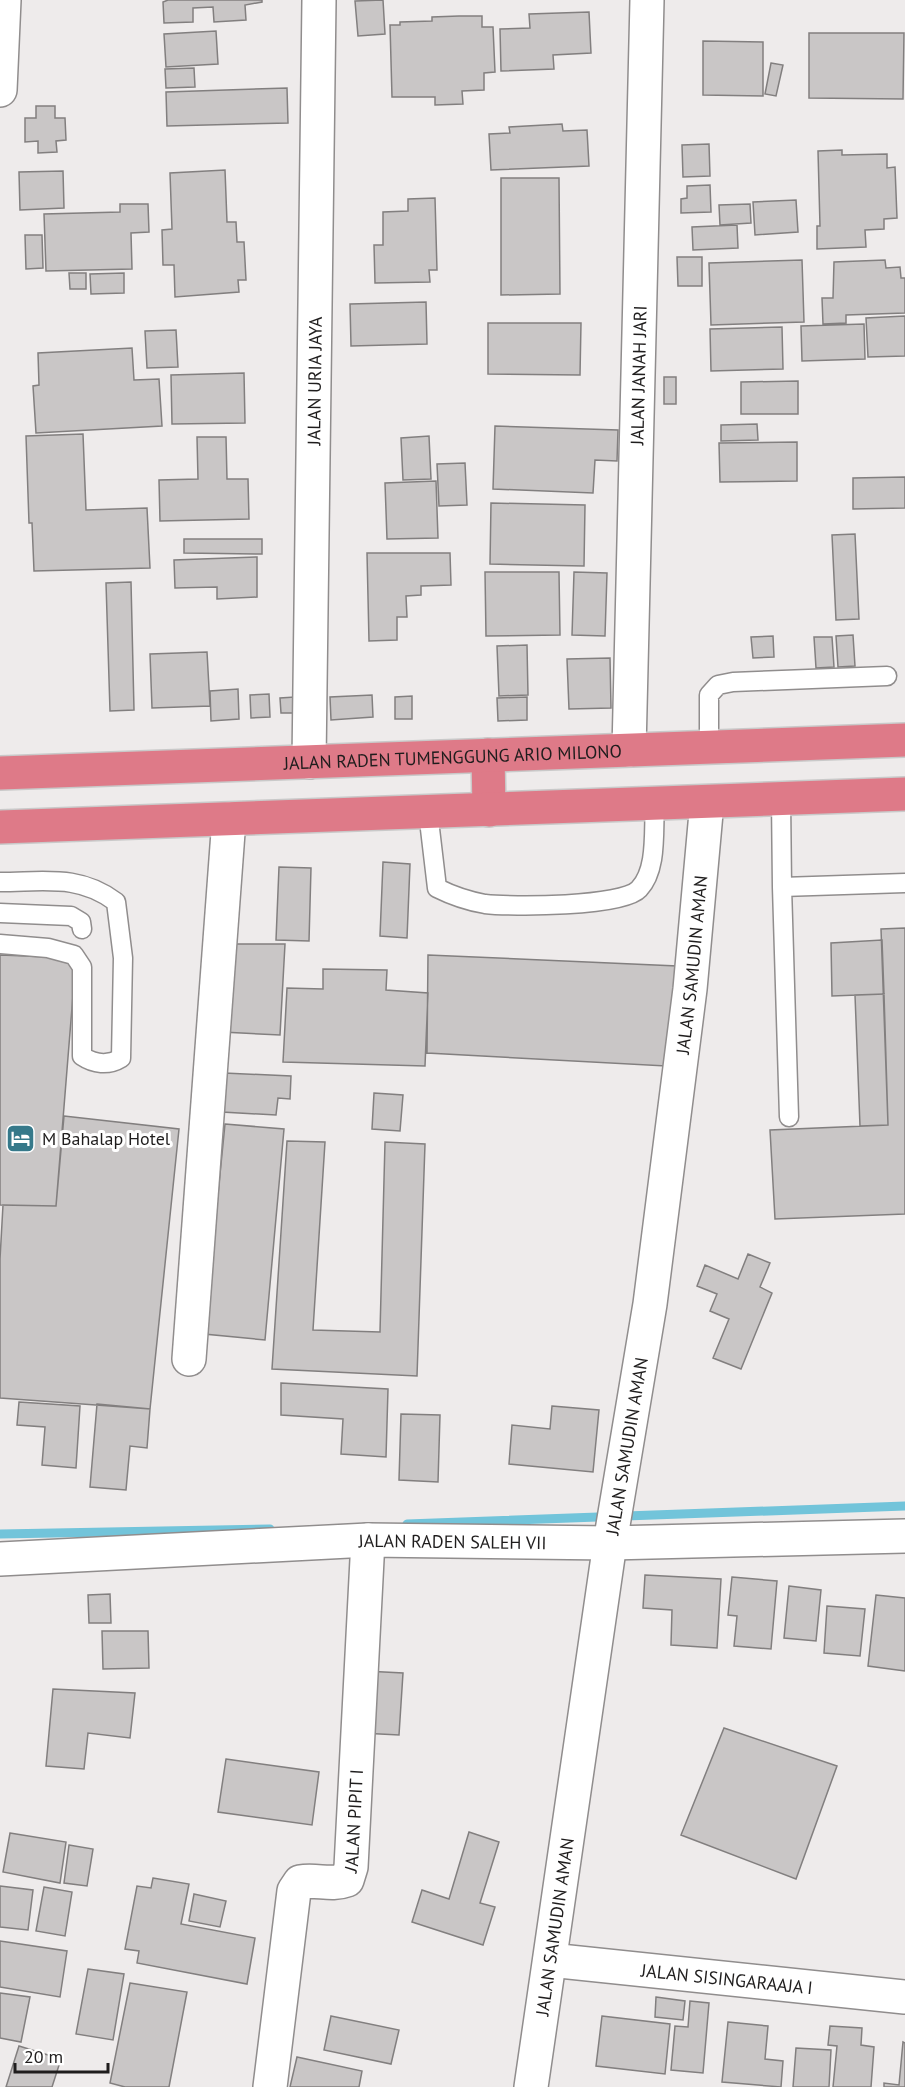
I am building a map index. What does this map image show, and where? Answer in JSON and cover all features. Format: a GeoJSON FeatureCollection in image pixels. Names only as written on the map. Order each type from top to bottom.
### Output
{"type":"FeatureCollection","features":[{"type":"Feature","properties":{"kind":"highway","name":"JALAN RADEN TUMENGGUNG ARIO MILONO"},"geometry":{"type":"LineString","coordinates":[[0,773],[905,740]]}},
{"type":"Feature","properties":{"kind":"highway"},"geometry":{"type":"LineString","coordinates":[[488,755],[489,810]]}},
{"type":"Feature","properties":{"kind":"highway"},"geometry":{"type":"LineString","coordinates":[[0,827],[905,794]]}},
{"type":"Feature","properties":{"kind":"street"},"geometry":{"type":"LineString","coordinates":[[0,90],[4,0]]}},
{"type":"Feature","properties":{"kind":"street","name":"JALAN URIA JAYA"},"geometry":{"type":"LineString","coordinates":[[309,762],[319,0]]}},
{"type":"Feature","properties":{"kind":"street","name":"JALAN JANAH JARI"},"geometry":{"type":"LineString","coordinates":[[629,750],[647,0]]}},
{"type":"Feature","properties":{"kind":"street","name":"JALAN SAMUDIN AMAN"},"geometry":{"type":"LineString","coordinates":[[531,2087],[613,1526],[650,1304],[690,989],[707,802]]}},
{"type":"Feature","properties":{"kind":"street"},"geometry":{"type":"LineString","coordinates":[[189,1359],[229,819]]}},
{"type":"Feature","properties":{"kind":"street","name":"JALAN RADEN SALEH VII"},"geometry":{"type":"LineString","coordinates":[[0,1559],[613,1526],[905,1536]]}},
{"type":"Feature","properties":{"kind":"street","name":"JALAN PIPIT I"},"geometry":{"type":"LineString","coordinates":[[270,2087],[294,1891],[300,1882],[312,1880],[336,1884],[347,1880],[351,1867],[368,1540]]}},
{"type":"Feature","properties":{"kind":"street","name":"JALAN SISINGARAAJA I"},"geometry":{"type":"LineString","coordinates":[[550,1960],[905,1997]]}},
{"type":"Feature","properties":{"kind":"lane"},"geometry":{"type":"LineString","coordinates":[[710,747],[709,695],[717,686],[733,681],[887,676]]}},
{"type":"Feature","properties":{"kind":"lane"},"geometry":{"type":"LineString","coordinates":[[781,799],[789,1117]]}},
{"type":"Feature","properties":{"kind":"lane"},"geometry":{"type":"LineString","coordinates":[[428,812],[437,888],[455,897],[487,904],[580,904],[621,899],[638,890],[650,873],[655,804]]}},
{"type":"Feature","properties":{"kind":"lane"},"geometry":{"type":"LineString","coordinates":[[0,882],[68,881],[98,888],[116,902],[123,958],[121,1058],[102,1063],[91,1062],[82,1056],[82,967],[74,956],[48,948],[0,944]]}},
{"type":"Feature","properties":{"kind":"lane"},"geometry":{"type":"LineString","coordinates":[[782,887],[905,883]]}},
{"type":"Feature","properties":{"kind":"lane"},"geometry":{"type":"LineString","coordinates":[[0,913],[71,916],[81,922],[82,929]]}},
{"type":"Feature","properties":{"kind":"building"},"geometry":{"type":"Polygon","coordinates":[[[168,0],[262,0],[262,2],[245,5],[246,20],[214,22],[213,7],[193,8],[193,22],[164,23],[163,2],[168,0]]]}},
{"type":"Feature","properties":{"kind":"building"},"geometry":{"type":"Polygon","coordinates":[[[383,0],[385,34],[358,36],[355,1],[383,0]]]}},
{"type":"Feature","properties":{"kind":"building"},"geometry":{"type":"Polygon","coordinates":[[[589,12],[591,53],[553,55],[554,69],[501,71],[500,29],[530,28],[529,14],[589,12]]]}},
{"type":"Feature","properties":{"kind":"building"},"geometry":{"type":"Polygon","coordinates":[[[482,16],[482,27],[493,27],[495,72],[484,73],[484,90],[462,91],[463,104],[435,105],[435,97],[392,97],[390,25],[400,25],[400,22],[432,21],[432,17],[482,16]]]}},
{"type":"Feature","properties":{"kind":"building"},"geometry":{"type":"Polygon","coordinates":[[[216,31],[218,64],[166,67],[164,34],[216,31]]]}},
{"type":"Feature","properties":{"kind":"building"},"geometry":{"type":"Polygon","coordinates":[[[809,33],[904,33],[903,99],[809,98],[809,33]]]}},
{"type":"Feature","properties":{"kind":"building"},"geometry":{"type":"Polygon","coordinates":[[[703,41],[763,42],[763,96],[703,95],[703,41]]]}},
{"type":"Feature","properties":{"kind":"building"},"geometry":{"type":"Polygon","coordinates":[[[771,63],[783,65],[776,96],[765,94],[771,63]]]}},
{"type":"Feature","properties":{"kind":"building"},"geometry":{"type":"Polygon","coordinates":[[[194,68],[195,87],[166,88],[165,69],[194,68]]]}},
{"type":"Feature","properties":{"kind":"building"},"geometry":{"type":"Polygon","coordinates":[[[287,88],[288,123],[167,126],[166,92],[287,88]]]}},
{"type":"Feature","properties":{"kind":"building"},"geometry":{"type":"Polygon","coordinates":[[[36,106],[55,106],[55,118],[65,118],[66,140],[56,141],[57,152],[38,153],[38,141],[25,142],[25,118],[36,118],[36,106]]]}},
{"type":"Feature","properties":{"kind":"building"},"geometry":{"type":"Polygon","coordinates":[[[562,124],[563,131],[587,130],[589,166],[491,170],[489,134],[510,133],[509,127],[562,124]]]}},
{"type":"Feature","properties":{"kind":"building"},"geometry":{"type":"Polygon","coordinates":[[[709,144],[710,176],[683,177],[682,145],[709,144]]]}},
{"type":"Feature","properties":{"kind":"building"},"geometry":{"type":"Polygon","coordinates":[[[842,150],[842,155],[887,154],[887,168],[895,167],[897,218],[884,219],[884,229],[865,230],[866,247],[817,249],[817,226],[820,226],[818,151],[842,150]]]}},
{"type":"Feature","properties":{"kind":"building"},"geometry":{"type":"Polygon","coordinates":[[[225,170],[227,222],[236,222],[237,242],[244,242],[246,280],[238,280],[239,292],[175,297],[174,265],[163,265],[162,230],[172,229],[170,173],[225,170]]]}},
{"type":"Feature","properties":{"kind":"building"},"geometry":{"type":"Polygon","coordinates":[[[63,171],[64,208],[20,210],[19,172],[63,171]]]}},
{"type":"Feature","properties":{"kind":"building"},"geometry":{"type":"Polygon","coordinates":[[[501,178],[559,178],[560,294],[501,295],[501,178]]]}},
{"type":"Feature","properties":{"kind":"building"},"geometry":{"type":"Polygon","coordinates":[[[710,185],[711,212],[681,213],[681,199],[687,198],[687,186],[710,185]]]}},
{"type":"Feature","properties":{"kind":"building"},"geometry":{"type":"Polygon","coordinates":[[[435,198],[437,270],[429,270],[430,282],[375,283],[374,245],[383,245],[383,212],[408,211],[408,199],[435,198]]]}},
{"type":"Feature","properties":{"kind":"building"},"geometry":{"type":"Polygon","coordinates":[[[796,200],[798,232],[755,235],[753,202],[796,200]]]}},
{"type":"Feature","properties":{"kind":"building"},"geometry":{"type":"Polygon","coordinates":[[[120,204],[148,204],[149,232],[131,233],[132,269],[46,271],[44,214],[120,212],[120,204]]]}},
{"type":"Feature","properties":{"kind":"building"},"geometry":{"type":"Polygon","coordinates":[[[750,204],[751,223],[720,225],[719,205],[750,204]]]}},
{"type":"Feature","properties":{"kind":"building"},"geometry":{"type":"Polygon","coordinates":[[[737,225],[738,248],[693,250],[692,227],[737,225]]]}},
{"type":"Feature","properties":{"kind":"building"},"geometry":{"type":"Polygon","coordinates":[[[25,235],[42,235],[43,268],[26,269],[25,235]]]}},
{"type":"Feature","properties":{"kind":"building"},"geometry":{"type":"Polygon","coordinates":[[[677,257],[702,257],[702,286],[678,286],[677,257]]]}},
{"type":"Feature","properties":{"kind":"building"},"geometry":{"type":"Polygon","coordinates":[[[802,260],[804,322],[711,325],[709,263],[802,260]]]}},
{"type":"Feature","properties":{"kind":"building"},"geometry":{"type":"Polygon","coordinates":[[[885,260],[886,268],[900,267],[901,278],[905,278],[905,313],[846,315],[846,323],[823,324],[822,298],[833,298],[834,262],[885,260]]]}},
{"type":"Feature","properties":{"kind":"building"},"geometry":{"type":"Polygon","coordinates":[[[69,273],[86,273],[86,289],[70,289],[69,273]]]}},
{"type":"Feature","properties":{"kind":"building"},"geometry":{"type":"Polygon","coordinates":[[[124,273],[124,293],[91,294],[90,274],[124,273]]]}},
{"type":"Feature","properties":{"kind":"building"},"geometry":{"type":"Polygon","coordinates":[[[426,302],[427,344],[351,346],[350,304],[426,302]]]}},
{"type":"Feature","properties":{"kind":"building"},"geometry":{"type":"Polygon","coordinates":[[[905,316],[905,356],[868,357],[866,318],[905,316]]]}},
{"type":"Feature","properties":{"kind":"building"},"geometry":{"type":"Polygon","coordinates":[[[488,323],[581,323],[580,375],[488,374],[488,323]]]}},
{"type":"Feature","properties":{"kind":"building"},"geometry":{"type":"Polygon","coordinates":[[[864,324],[865,359],[802,361],[801,326],[864,324]]]}},
{"type":"Feature","properties":{"kind":"building"},"geometry":{"type":"Polygon","coordinates":[[[782,327],[783,369],[711,371],[710,329],[782,327]]]}},
{"type":"Feature","properties":{"kind":"building"},"geometry":{"type":"Polygon","coordinates":[[[176,330],[178,367],[147,368],[145,331],[176,330]]]}},
{"type":"Feature","properties":{"kind":"building"},"geometry":{"type":"Polygon","coordinates":[[[132,348],[134,380],[159,379],[162,426],[36,433],[33,386],[39,385],[38,353],[132,348]]]}},
{"type":"Feature","properties":{"kind":"building"},"geometry":{"type":"Polygon","coordinates":[[[244,373],[245,423],[172,424],[171,375],[244,373]]]}},
{"type":"Feature","properties":{"kind":"building"},"geometry":{"type":"Polygon","coordinates":[[[664,377],[676,377],[676,404],[664,404],[664,377]]]}},
{"type":"Feature","properties":{"kind":"building"},"geometry":{"type":"Polygon","coordinates":[[[798,381],[798,414],[741,414],[741,382],[798,381]]]}},
{"type":"Feature","properties":{"kind":"building"},"geometry":{"type":"Polygon","coordinates":[[[757,424],[758,440],[721,441],[721,425],[757,424]]]}},
{"type":"Feature","properties":{"kind":"building"},"geometry":{"type":"Polygon","coordinates":[[[495,426],[618,430],[617,461],[595,460],[593,493],[493,489],[495,426]]]}},
{"type":"Feature","properties":{"kind":"building"},"geometry":{"type":"Polygon","coordinates":[[[83,434],[86,510],[147,508],[150,568],[34,571],[32,523],[29,523],[26,436],[83,434]]]}},
{"type":"Feature","properties":{"kind":"building"},"geometry":{"type":"Polygon","coordinates":[[[429,436],[431,479],[403,480],[401,438],[429,436]]]}},
{"type":"Feature","properties":{"kind":"building"},"geometry":{"type":"Polygon","coordinates":[[[197,437],[226,437],[227,479],[248,479],[249,519],[160,521],[159,480],[198,479],[197,437]]]}},
{"type":"Feature","properties":{"kind":"building"},"geometry":{"type":"Polygon","coordinates":[[[797,442],[797,481],[720,482],[719,443],[797,442]]]}},
{"type":"Feature","properties":{"kind":"building"},"geometry":{"type":"Polygon","coordinates":[[[465,463],[467,505],[439,506],[437,464],[465,463]]]}},
{"type":"Feature","properties":{"kind":"building"},"geometry":{"type":"Polygon","coordinates":[[[905,477],[905,508],[853,509],[853,478],[905,477]]]}},
{"type":"Feature","properties":{"kind":"building"},"geometry":{"type":"Polygon","coordinates":[[[436,481],[438,538],[387,539],[385,483],[436,481]]]}},
{"type":"Feature","properties":{"kind":"building"},"geometry":{"type":"Polygon","coordinates":[[[491,503],[585,505],[584,566],[490,564],[491,503]]]}},
{"type":"Feature","properties":{"kind":"building"},"geometry":{"type":"Polygon","coordinates":[[[855,534],[859,619],[836,620],[832,535],[855,534]]]}},
{"type":"Feature","properties":{"kind":"building"},"geometry":{"type":"Polygon","coordinates":[[[184,539],[262,539],[262,554],[184,553],[184,539]]]}},
{"type":"Feature","properties":{"kind":"building"},"geometry":{"type":"Polygon","coordinates":[[[367,553],[450,553],[451,585],[421,586],[421,595],[406,596],[407,617],[397,617],[397,640],[369,641],[367,553]]]}},
{"type":"Feature","properties":{"kind":"building"},"geometry":{"type":"Polygon","coordinates":[[[257,557],[257,597],[217,599],[217,587],[175,588],[174,560],[257,557]]]}},
{"type":"Feature","properties":{"kind":"building"},"geometry":{"type":"Polygon","coordinates":[[[485,572],[559,572],[560,635],[486,636],[485,572]]]}},
{"type":"Feature","properties":{"kind":"building"},"geometry":{"type":"Polygon","coordinates":[[[574,572],[607,573],[605,636],[572,635],[574,572]]]}},
{"type":"Feature","properties":{"kind":"building"},"geometry":{"type":"Polygon","coordinates":[[[131,582],[134,710],[110,711],[106,583],[131,582]]]}},
{"type":"Feature","properties":{"kind":"building"},"geometry":{"type":"Polygon","coordinates":[[[853,635],[855,666],[838,667],[836,636],[853,635]]]}},
{"type":"Feature","properties":{"kind":"building"},"geometry":{"type":"Polygon","coordinates":[[[773,636],[774,657],[753,658],[751,637],[773,636]]]}},
{"type":"Feature","properties":{"kind":"building"},"geometry":{"type":"Polygon","coordinates":[[[814,637],[832,637],[834,667],[816,668],[814,637]]]}},
{"type":"Feature","properties":{"kind":"building"},"geometry":{"type":"Polygon","coordinates":[[[527,645],[528,695],[499,696],[497,646],[527,645]]]}},
{"type":"Feature","properties":{"kind":"building"},"geometry":{"type":"Polygon","coordinates":[[[207,652],[210,706],[152,708],[150,654],[207,652]]]}},
{"type":"Feature","properties":{"kind":"building"},"geometry":{"type":"Polygon","coordinates":[[[610,658],[611,708],[569,709],[567,659],[610,658]]]}},
{"type":"Feature","properties":{"kind":"building"},"geometry":{"type":"Polygon","coordinates":[[[238,689],[239,719],[211,721],[210,691],[238,689]]]}},
{"type":"Feature","properties":{"kind":"building"},"geometry":{"type":"Polygon","coordinates":[[[269,694],[270,717],[251,718],[250,695],[269,694]]]}},
{"type":"Feature","properties":{"kind":"building"},"geometry":{"type":"Polygon","coordinates":[[[372,695],[373,717],[331,720],[330,697],[372,695]]]}},
{"type":"Feature","properties":{"kind":"building"},"geometry":{"type":"Polygon","coordinates":[[[412,696],[412,719],[395,719],[395,697],[412,696]]]}},
{"type":"Feature","properties":{"kind":"building"},"geometry":{"type":"Polygon","coordinates":[[[295,697],[296,713],[281,713],[280,698],[295,697]]]}},
{"type":"Feature","properties":{"kind":"building"},"geometry":{"type":"Polygon","coordinates":[[[527,697],[527,720],[498,721],[497,698],[527,697]]]}},
{"type":"Feature","properties":{"kind":"building"},"geometry":{"type":"Polygon","coordinates":[[[383,862],[410,864],[407,938],[380,936],[383,862]]]}},
{"type":"Feature","properties":{"kind":"building"},"geometry":{"type":"Polygon","coordinates":[[[279,867],[311,868],[309,941],[276,940],[279,867]]]}},
{"type":"Feature","properties":{"kind":"building"},"geometry":{"type":"Polygon","coordinates":[[[905,928],[905,1214],[775,1219],[770,1130],[888,1125],[881,929],[905,928]]]}},
{"type":"Feature","properties":{"kind":"building"},"geometry":{"type":"Polygon","coordinates":[[[882,940],[884,994],[832,996],[831,943],[882,940]]]}},
{"type":"Feature","properties":{"kind":"building"},"geometry":{"type":"Polygon","coordinates":[[[228,944],[285,944],[280,1035],[222,1032],[228,944]]]}},
{"type":"Feature","properties":{"kind":"building"},"geometry":{"type":"Polygon","coordinates":[[[0,955],[76,958],[56,1206],[0,1205],[0,955]]]}},
{"type":"Feature","properties":{"kind":"building"},"geometry":{"type":"Polygon","coordinates":[[[428,955],[677,966],[666,1066],[427,1053],[428,955]]]}},
{"type":"Feature","properties":{"kind":"building"},"geometry":{"type":"Polygon","coordinates":[[[323,969],[387,970],[386,990],[428,993],[425,1066],[283,1062],[287,988],[323,989],[323,969]]]}},
{"type":"Feature","properties":{"kind":"building"},"geometry":{"type":"Polygon","coordinates":[[[884,994],[888,1125],[860,1126],[855,995],[884,994]]]}},
{"type":"Feature","properties":{"kind":"building"},"geometry":{"type":"Polygon","coordinates":[[[224,1073],[291,1076],[290,1099],[278,1098],[276,1115],[222,1112],[224,1073]]]}},
{"type":"Feature","properties":{"kind":"building"},"geometry":{"type":"Polygon","coordinates":[[[374,1093],[403,1095],[400,1131],[372,1129],[374,1093]]]}},
{"type":"Feature","properties":{"kind":"building"},"geometry":{"type":"Polygon","coordinates":[[[64,1116],[179,1129],[150,1409],[0,1398],[0,1259],[3,1205],[56,1206],[64,1116]]]}},
{"type":"Feature","properties":{"kind":"building"},"geometry":{"type":"Polygon","coordinates":[[[225,1124],[284,1129],[265,1340],[204,1334],[225,1124]]]}},
{"type":"Feature","properties":{"kind":"building"},"geometry":{"type":"Polygon","coordinates":[[[287,1141],[325,1142],[313,1330],[380,1332],[385,1142],[425,1144],[417,1376],[272,1369],[287,1141]]]}},
{"type":"Feature","properties":{"kind":"building"},"geometry":{"type":"Polygon","coordinates":[[[748,1254],[770,1263],[760,1287],[772,1293],[741,1369],[713,1358],[729,1319],[710,1311],[717,1294],[697,1286],[705,1265],[738,1279],[748,1254]]]}},
{"type":"Feature","properties":{"kind":"building"},"geometry":{"type":"Polygon","coordinates":[[[281,1383],[388,1389],[386,1457],[341,1454],[343,1419],[281,1415],[281,1383]]]}},
{"type":"Feature","properties":{"kind":"building"},"geometry":{"type":"Polygon","coordinates":[[[19,1402],[80,1406],[76,1468],[42,1465],[45,1427],[17,1425],[19,1402]]]}},
{"type":"Feature","properties":{"kind":"building"},"geometry":{"type":"Polygon","coordinates":[[[97,1404],[150,1409],[147,1448],[130,1446],[126,1490],[90,1487],[97,1404]]]}},
{"type":"Feature","properties":{"kind":"building"},"geometry":{"type":"Polygon","coordinates":[[[552,1406],[599,1410],[593,1472],[509,1464],[512,1425],[550,1429],[552,1406]]]}},
{"type":"Feature","properties":{"kind":"building"},"geometry":{"type":"Polygon","coordinates":[[[401,1414],[440,1415],[438,1482],[399,1480],[401,1414]]]}},
{"type":"Feature","properties":{"kind":"building"},"geometry":{"type":"Polygon","coordinates":[[[645,1575],[721,1579],[717,1648],[671,1645],[672,1610],[643,1608],[645,1575]]]}},
{"type":"Feature","properties":{"kind":"building"},"geometry":{"type":"Polygon","coordinates":[[[732,1577],[777,1581],[771,1649],[734,1646],[737,1616],[728,1615],[732,1577]]]}},
{"type":"Feature","properties":{"kind":"building"},"geometry":{"type":"Polygon","coordinates":[[[789,1586],[821,1590],[816,1641],[784,1638],[789,1586]]]}},
{"type":"Feature","properties":{"kind":"building"},"geometry":{"type":"Polygon","coordinates":[[[110,1594],[111,1623],[89,1623],[88,1595],[110,1594]]]}},
{"type":"Feature","properties":{"kind":"building"},"geometry":{"type":"Polygon","coordinates":[[[876,1595],[905,1598],[905,1671],[868,1666],[876,1595]]]}},
{"type":"Feature","properties":{"kind":"building"},"geometry":{"type":"Polygon","coordinates":[[[827,1606],[865,1609],[860,1656],[824,1653],[827,1606]]]}},
{"type":"Feature","properties":{"kind":"building"},"geometry":{"type":"Polygon","coordinates":[[[102,1631],[148,1631],[149,1668],[103,1669],[102,1631]]]}},
{"type":"Feature","properties":{"kind":"building"},"geometry":{"type":"Polygon","coordinates":[[[365,1671],[403,1673],[399,1735],[361,1733],[365,1671]]]}},
{"type":"Feature","properties":{"kind":"building"},"geometry":{"type":"Polygon","coordinates":[[[53,1689],[135,1693],[130,1738],[88,1733],[84,1769],[46,1766],[53,1689]]]}},
{"type":"Feature","properties":{"kind":"building"},"geometry":{"type":"Polygon","coordinates":[[[724,1728],[837,1766],[796,1879],[681,1835],[724,1728]]]}},
{"type":"Feature","properties":{"kind":"building"},"geometry":{"type":"Polygon","coordinates":[[[226,1759],[319,1772],[312,1825],[218,1812],[226,1759]]]}},
{"type":"Feature","properties":{"kind":"building"},"geometry":{"type":"Polygon","coordinates":[[[469,1832],[499,1842],[480,1903],[495,1907],[483,1945],[412,1922],[422,1890],[449,1899],[469,1832]]]}},
{"type":"Feature","properties":{"kind":"building"},"geometry":{"type":"Polygon","coordinates":[[[10,1833],[66,1842],[60,1883],[3,1872],[10,1833]]]}},
{"type":"Feature","properties":{"kind":"building"},"geometry":{"type":"Polygon","coordinates":[[[69,1845],[93,1849],[87,1886],[64,1883],[69,1845]]]}},
{"type":"Feature","properties":{"kind":"building"},"geometry":{"type":"Polygon","coordinates":[[[153,1878],[189,1884],[181,1924],[255,1938],[247,1984],[137,1963],[139,1951],[125,1949],[137,1886],[151,1888],[153,1878]]]}},
{"type":"Feature","properties":{"kind":"building"},"geometry":{"type":"Polygon","coordinates":[[[0,1886],[33,1890],[28,1930],[0,1927],[0,1886]]]}},
{"type":"Feature","properties":{"kind":"building"},"geometry":{"type":"Polygon","coordinates":[[[44,1887],[72,1892],[65,1936],[36,1931],[44,1887]]]}},
{"type":"Feature","properties":{"kind":"building"},"geometry":{"type":"Polygon","coordinates":[[[194,1894],[226,1901],[220,1927],[189,1921],[194,1894]]]}},
{"type":"Feature","properties":{"kind":"building"},"geometry":{"type":"Polygon","coordinates":[[[0,1941],[67,1951],[60,1997],[0,1987],[0,1941]]]}},
{"type":"Feature","properties":{"kind":"building"},"geometry":{"type":"Polygon","coordinates":[[[88,1969],[124,1974],[113,2040],[76,2034],[88,1969]]]}},
{"type":"Feature","properties":{"kind":"building"},"geometry":{"type":"Polygon","coordinates":[[[130,1983],[187,1992],[169,2087],[125,2087],[110,2083],[130,1983]]]}},
{"type":"Feature","properties":{"kind":"building"},"geometry":{"type":"Polygon","coordinates":[[[0,1993],[30,1997],[21,2042],[0,2038],[0,1993]]]}},
{"type":"Feature","properties":{"kind":"building"},"geometry":{"type":"Polygon","coordinates":[[[656,1997],[685,2001],[683,2020],[655,2017],[656,1997]]]}},
{"type":"Feature","properties":{"kind":"building"},"geometry":{"type":"Polygon","coordinates":[[[690,2001],[709,2003],[703,2073],[671,2070],[675,2026],[688,2027],[690,2001]]]}},
{"type":"Feature","properties":{"kind":"building"},"geometry":{"type":"Polygon","coordinates":[[[331,2016],[399,2030],[391,2064],[324,2050],[331,2016]]]}},
{"type":"Feature","properties":{"kind":"building"},"geometry":{"type":"Polygon","coordinates":[[[602,2016],[670,2024],[665,2074],[596,2066],[602,2016]]]}},
{"type":"Feature","properties":{"kind":"building"},"geometry":{"type":"Polygon","coordinates":[[[728,2022],[768,2026],[765,2059],[783,2061],[781,2087],[722,2082],[728,2022]]]}},
{"type":"Feature","properties":{"kind":"building"},"geometry":{"type":"Polygon","coordinates":[[[830,2026],[862,2028],[861,2045],[874,2047],[871,2087],[833,2087],[837,2046],[828,2045],[830,2026]]]}},
{"type":"Feature","properties":{"kind":"building"},"geometry":{"type":"Polygon","coordinates":[[[903,2042],[905,2043],[905,2087],[884,2087],[884,2083],[899,2085],[903,2042]]]}},
{"type":"Feature","properties":{"kind":"building"},"geometry":{"type":"Polygon","coordinates":[[[19,2046],[61,2059],[52,2087],[6,2087],[19,2046]]]}},
{"type":"Feature","properties":{"kind":"building"},"geometry":{"type":"Polygon","coordinates":[[[796,2048],[831,2050],[829,2087],[793,2087],[796,2048]]]}},
{"type":"Feature","properties":{"kind":"building"},"geometry":{"type":"Polygon","coordinates":[[[297,2057],[362,2071],[359,2087],[290,2087],[297,2057]]]}},
{"type":"Feature","properties":{"kind":"waterway"},"geometry":{"type":"LineString","coordinates":[[407,1524],[905,1506]]}},
{"type":"Feature","properties":{"kind":"waterway"},"geometry":{"type":"LineString","coordinates":[[0,1534],[270,1529]]}},
{"type":"Feature","properties":{"kind":"place","name":"M Bahalap Hotel"},"geometry":{"type":"Point","coordinates":[21,1138]}}]}
